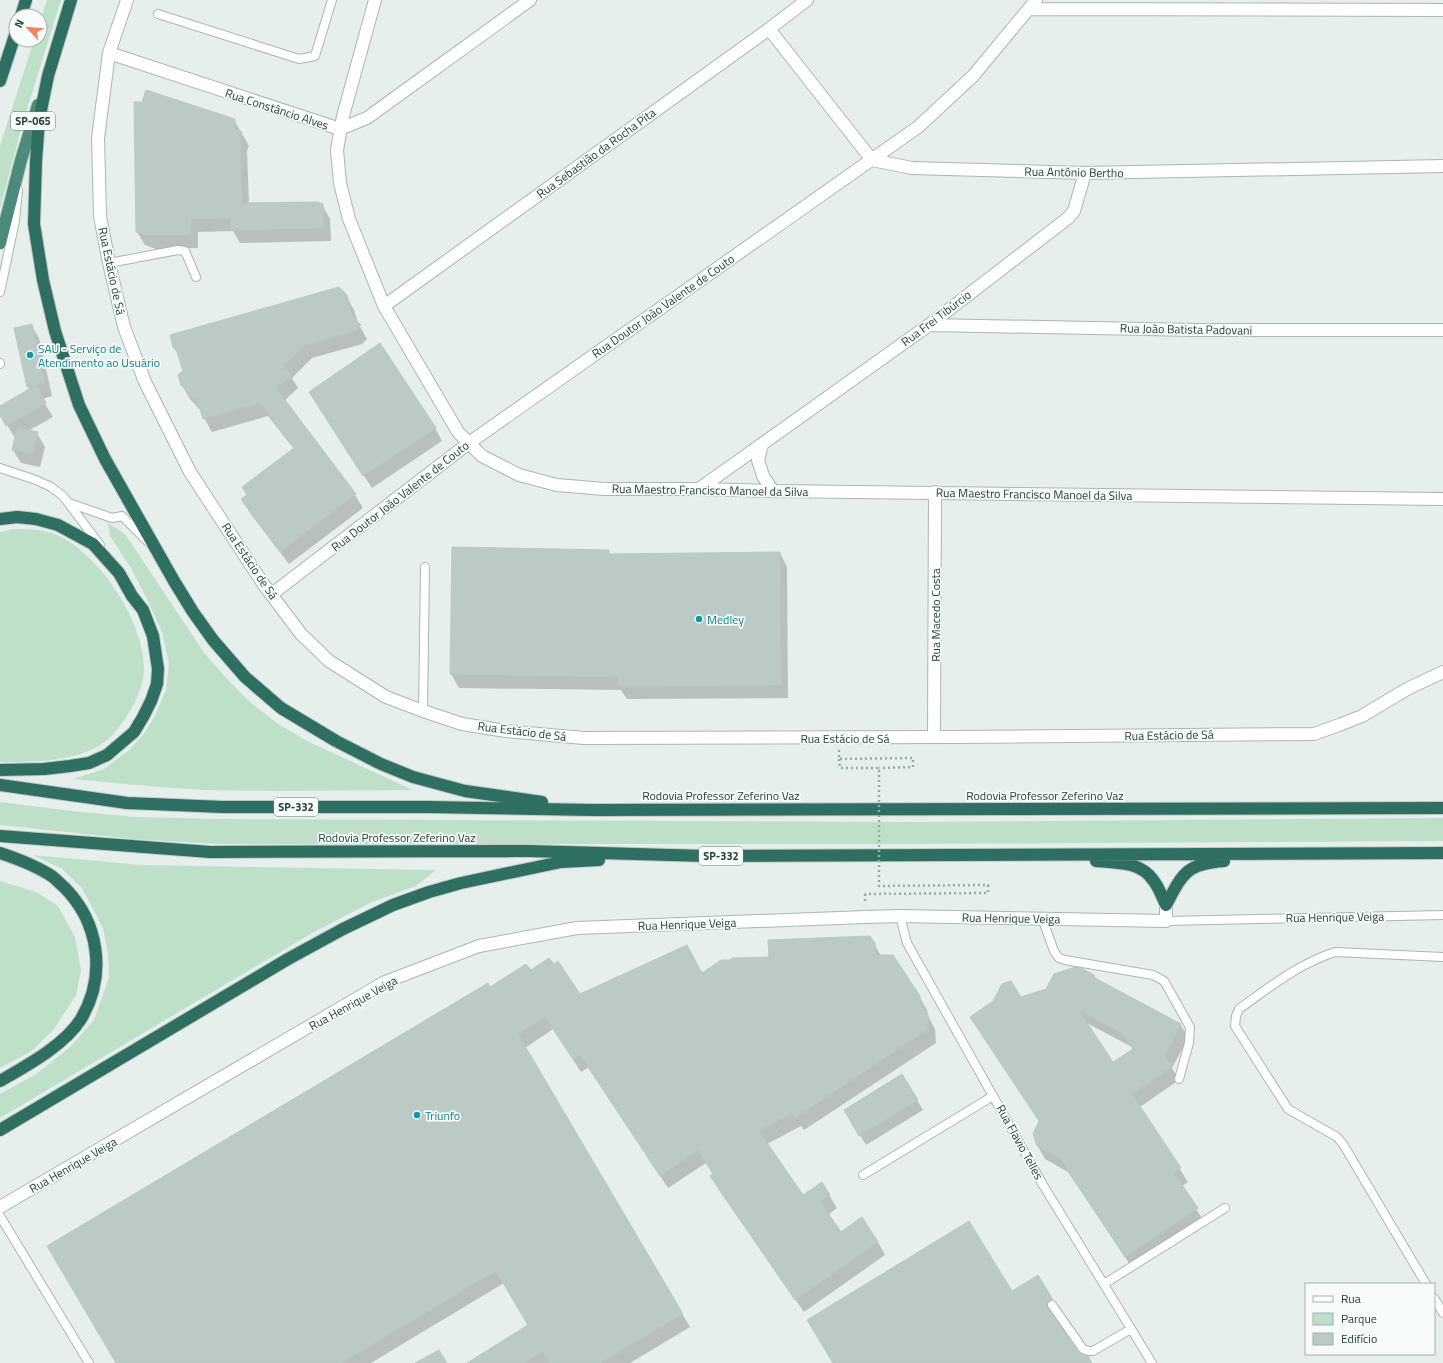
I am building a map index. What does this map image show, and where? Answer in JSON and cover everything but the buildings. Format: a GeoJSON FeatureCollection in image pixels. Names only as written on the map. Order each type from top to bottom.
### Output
{"type":"FeatureCollection","features":[{"type":"Feature","properties":{"kind":"highway","name":"SP-065"},"geometry":{"type":"LineString","coordinates":[[0,243],[21,160],[71,0]]}},
{"type":"Feature","properties":{"kind":"highway"},"geometry":{"type":"LineString","coordinates":[[71,0],[48,76],[39,120],[34,224],[39,257],[55,331],[79,405],[105,459],[174,581],[213,640],[245,676],[281,708],[336,741],[387,767],[413,777],[465,791],[593,810]]}},
{"type":"Feature","properties":{"kind":"highway"},"geometry":{"type":"LineString","coordinates":[[0,81],[11,48]]}},
{"type":"Feature","properties":{"kind":"highway"},"geometry":{"type":"LineString","coordinates":[[0,520],[17,517],[36,519],[58,525],[93,544],[119,572],[132,596],[143,610],[153,636],[158,669],[157,684],[143,717],[134,732],[107,755],[89,763],[44,769],[0,770]]}},
{"type":"Feature","properties":{"kind":"highway","name":"Rodovia Professor Zeferino Vaz"},"geometry":{"type":"LineString","coordinates":[[0,785],[127,803],[214,807],[429,807],[593,810],[1443,808]]}},
{"type":"Feature","properties":{"kind":"highway","name":"Rodovia Professor Zeferino Vaz"},"geometry":{"type":"LineString","coordinates":[[0,836],[210,852],[529,851],[706,856],[1443,853]]}},
{"type":"Feature","properties":{"kind":"highway"},"geometry":{"type":"LineString","coordinates":[[0,853],[22,861],[53,877],[74,898],[88,922],[95,946],[97,966],[89,1001],[81,1019],[62,1040],[35,1061],[0,1082]]}},
{"type":"Feature","properties":{"kind":"highway"},"geometry":{"type":"LineString","coordinates":[[1166,905],[1178,882],[1186,872],[1196,866],[1209,862],[1321,853]]}},
{"type":"Feature","properties":{"kind":"highway"},"geometry":{"type":"LineString","coordinates":[[1024,854],[1130,864],[1148,874],[1154,881],[1166,905]]}},
{"type":"Feature","properties":{"kind":"highway"},"geometry":{"type":"LineString","coordinates":[[0,1130],[288,959],[343,929],[393,905],[429,892],[461,883],[561,862],[706,856]]}},
{"type":"Feature","properties":{"kind":"street","name":"Rua Estácio de Sá"},"geometry":{"type":"LineString","coordinates":[[127,0],[109,53],[98,138],[100,216],[124,328],[145,382],[190,472],[264,585],[302,634],[329,662],[386,697],[462,724],[506,731],[584,738],[1314,734],[1362,716],[1406,689],[1443,672]]}},
{"type":"Feature","properties":{"kind":"street","name":"Rua Maestro Francisco Manoel da Silva"},"geometry":{"type":"LineString","coordinates":[[376,0],[343,116],[337,150],[340,183],[348,219],[384,306],[458,432],[482,456],[519,475],[557,485],[604,489],[1443,499]]}},
{"type":"Feature","properties":{"kind":"street","name":"Rua Constâncio Alves"},"geometry":{"type":"LineString","coordinates":[[109,53],[340,130],[368,118],[530,0]]}},
{"type":"Feature","properties":{"kind":"street","name":"Rua Sebastião da Rocha Pita"},"geometry":{"type":"LineString","coordinates":[[384,306],[769,29],[807,0]]}},
{"type":"Feature","properties":{"kind":"street"},"geometry":{"type":"LineString","coordinates":[[1033,4],[1443,10]]}},
{"type":"Feature","properties":{"kind":"street","name":"Rua Doutor João Valente de Couto"},"geometry":{"type":"LineString","coordinates":[[272,594],[469,443],[918,127],[973,76],[1033,4]]}},
{"type":"Feature","properties":{"kind":"street"},"geometry":{"type":"LineString","coordinates":[[769,29],[872,160]]}},
{"type":"Feature","properties":{"kind":"street","name":"Rua Antônio Bertho"},"geometry":{"type":"LineString","coordinates":[[872,160],[912,168],[1085,173],[1443,166]]}},
{"type":"Feature","properties":{"kind":"street","name":"Rua Frei Tibúrcio"},"geometry":{"type":"LineString","coordinates":[[699,489],[929,325],[1071,215],[1075,207],[1085,173]]}},
{"type":"Feature","properties":{"kind":"street","name":"Rua João Batista Padovani"},"geometry":{"type":"LineString","coordinates":[[929,325],[1197,330],[1443,330]]}},
{"type":"Feature","properties":{"kind":"street"},"geometry":{"type":"LineString","coordinates":[[762,444],[758,460],[764,476],[773,491]]}},
{"type":"Feature","properties":{"kind":"street","name":"Rua Macedo Costa"},"geometry":{"type":"LineString","coordinates":[[934,737],[935,492]]}},
{"type":"Feature","properties":{"kind":"street"},"geometry":{"type":"LineString","coordinates":[[1166,905],[1166,921]]}},
{"type":"Feature","properties":{"kind":"street","name":"Rua Henrique Veiga"},"geometry":{"type":"LineString","coordinates":[[0,1208],[385,982],[479,946],[577,928],[900,916],[1166,921]]}},
{"type":"Feature","properties":{"kind":"lane"},"geometry":{"type":"LineString","coordinates":[[158,14],[299,59],[315,56],[332,0]]}},
{"type":"Feature","properties":{"kind":"lane"},"geometry":{"type":"LineString","coordinates":[[0,292],[15,221],[21,160]]}},
{"type":"Feature","properties":{"kind":"lane"},"geometry":{"type":"LineString","coordinates":[[109,263],[178,250],[185,251],[196,277]]}},
{"type":"Feature","properties":{"kind":"lane"},"geometry":{"type":"LineString","coordinates":[[0,468],[36,480],[51,487],[64,496],[119,572]]}},
{"type":"Feature","properties":{"kind":"lane"},"geometry":{"type":"LineString","coordinates":[[69,503],[112,518],[122,516],[160,554]]}},
{"type":"Feature","properties":{"kind":"lane"},"geometry":{"type":"LineString","coordinates":[[423,711],[425,567]]}},
{"type":"Feature","properties":{"kind":"lane","name":"Rua Henrique Veiga"},"geometry":{"type":"LineString","coordinates":[[1166,921],[1443,915]]}},
{"type":"Feature","properties":{"kind":"lane","name":"Rua Flavio Telles"},"geometry":{"type":"LineString","coordinates":[[900,916],[907,943],[1043,1185],[1152,1363]]}},
{"type":"Feature","properties":{"kind":"lane"},"geometry":{"type":"LineString","coordinates":[[1042,918],[1054,951],[1059,958],[1153,975],[1164,981],[1190,1026],[1189,1043],[1179,1079]]}},
{"type":"Feature","properties":{"kind":"lane"},"geometry":{"type":"LineString","coordinates":[[1425,1283],[1344,1144],[1337,1137],[1288,1109],[1235,1026],[1236,1016],[1239,1009],[1288,973],[1325,955],[1336,952],[1443,957]]}},
{"type":"Feature","properties":{"kind":"lane"},"geometry":{"type":"LineString","coordinates":[[863,1175],[993,1096]]}},
{"type":"Feature","properties":{"kind":"lane"},"geometry":{"type":"LineString","coordinates":[[1104,1284],[1225,1208]]}},
{"type":"Feature","properties":{"kind":"lane"},"geometry":{"type":"LineString","coordinates":[[0,1216],[89,1363]]}},
{"type":"Feature","properties":{"kind":"lane"},"geometry":{"type":"LineString","coordinates":[[1435,1300],[1443,1313]]}},
{"type":"Feature","properties":{"kind":"lane"},"geometry":{"type":"LineString","coordinates":[[1052,1305],[1083,1349],[1088,1352],[1093,1351],[1131,1329]]}},
{"type":"Feature","properties":{"kind":"path"},"geometry":{"type":"LineString","coordinates":[[913,758],[913,767],[879,768],[840,768],[840,759],[913,758]]}},
{"type":"Feature","properties":{"kind":"path"},"geometry":{"type":"LineString","coordinates":[[865,894],[988,892],[988,885],[879,886],[879,768]]}},
{"type":"Feature","properties":{"kind":"green space"},"geometry":{"type":"Polygon","coordinates":[[[47,0],[61,0],[48,42],[48,8],[44,8],[47,0]]]}},
{"type":"Feature","properties":{"kind":"green space"},"geometry":{"type":"Polygon","coordinates":[[[31,48],[46,48],[23,122],[0,209],[0,146],[31,48]]]}},
{"type":"Feature","properties":{"kind":"green space"},"geometry":{"type":"Polygon","coordinates":[[[108,523],[125,534],[205,654],[251,703],[277,723],[305,740],[413,790],[206,790],[73,779],[104,769],[129,750],[143,735],[155,716],[166,690],[169,663],[162,632],[131,568],[110,536],[108,523]]]}},
{"type":"Feature","properties":{"kind":"green space"},"geometry":{"type":"Polygon","coordinates":[[[13,529],[38,530],[52,533],[69,541],[85,554],[101,570],[127,609],[136,629],[142,649],[144,668],[143,681],[127,716],[116,731],[103,743],[93,749],[71,757],[23,762],[0,762],[0,532],[13,529]]]}},
{"type":"Feature","properties":{"kind":"green space"},"geometry":{"type":"Polygon","coordinates":[[[0,802],[80,812],[137,817],[222,819],[911,822],[1443,818],[1443,841],[911,844],[217,844],[133,839],[0,825],[0,802]]]}},
{"type":"Feature","properties":{"kind":"green space"},"geometry":{"type":"Polygon","coordinates":[[[33,855],[142,865],[436,870],[416,886],[372,902],[312,933],[0,1118],[0,1094],[36,1074],[70,1047],[94,1020],[109,977],[108,953],[103,928],[82,888],[62,869],[33,855]]]}},
{"type":"Feature","properties":{"kind":"green space"},"geometry":{"type":"Polygon","coordinates":[[[0,881],[36,892],[58,906],[75,937],[81,971],[76,995],[54,1029],[33,1050],[0,1068],[0,881]]]}},
{"type":"Feature","properties":{"kind":"place","name":"SAU - Serviço de Atendimento ao Usuário"},"geometry":{"type":"Point","coordinates":[30,355]}},
{"type":"Feature","properties":{"kind":"place","name":"Medley"},"geometry":{"type":"Point","coordinates":[699,619]}},
{"type":"Feature","properties":{"kind":"place","name":"Triunfo"},"geometry":{"type":"Point","coordinates":[417,1115]}}]}
